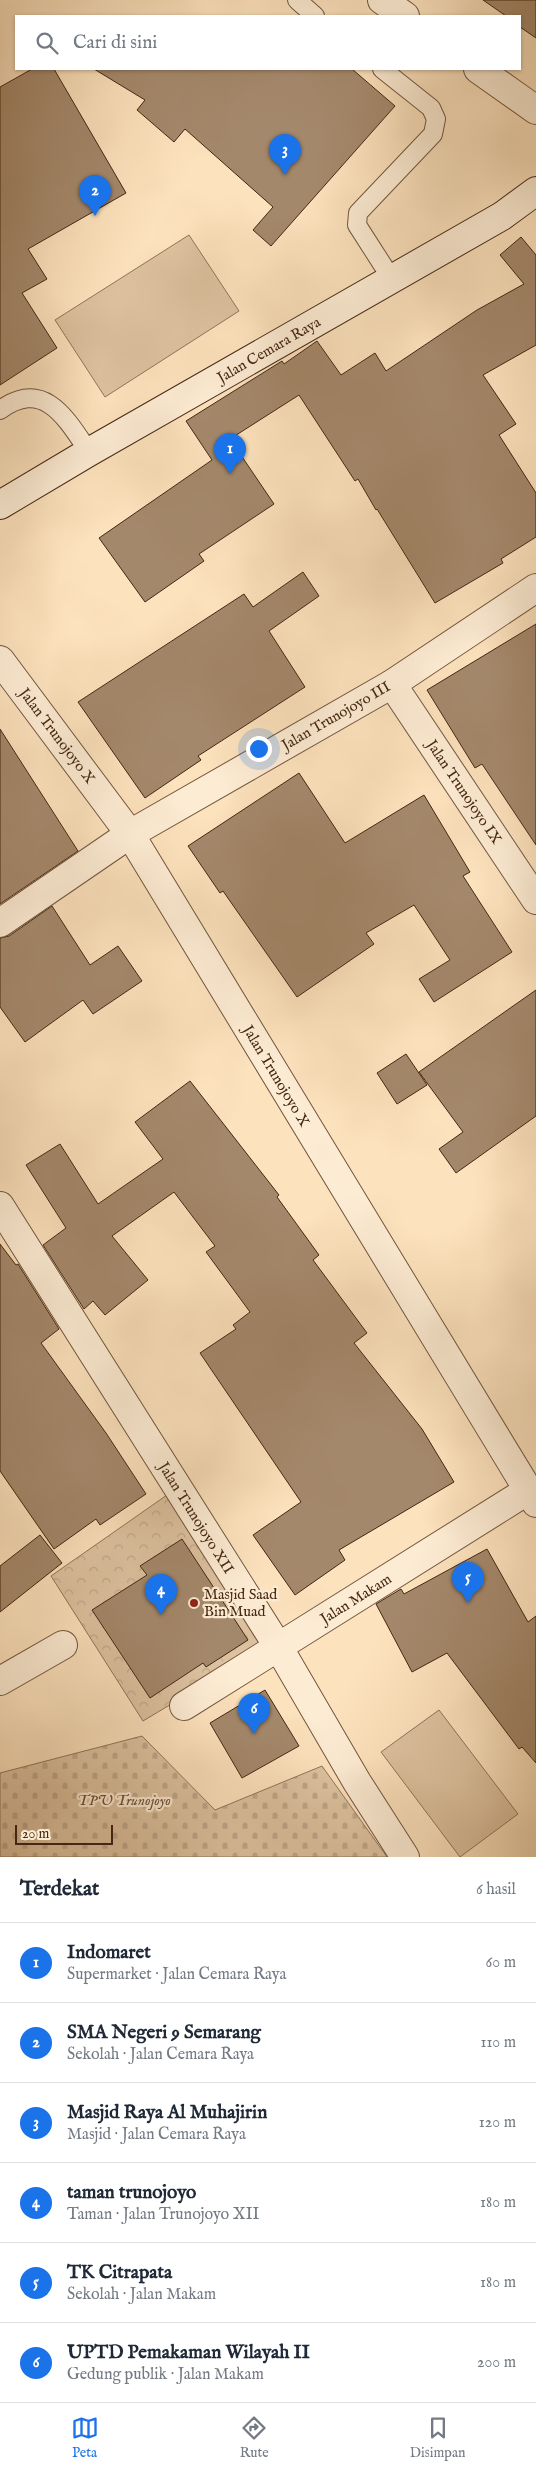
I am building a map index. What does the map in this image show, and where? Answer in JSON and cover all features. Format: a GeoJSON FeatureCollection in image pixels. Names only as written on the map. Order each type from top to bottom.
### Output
{"type":"FeatureCollection","features":[{"type":"Feature","properties":{"kind":"street"},"geometry":{"type":"LineString","coordinates":[[382,0],[404,15]]}},
{"type":"Feature","properties":{"kind":"street"},"geometry":{"type":"LineString","coordinates":[[479,70],[536,110]]}},
{"type":"Feature","properties":{"kind":"street","name":"Jalan Cemara Raya"},"geometry":{"type":"LineString","coordinates":[[0,505],[391,278],[502,216],[536,191]]}},
{"type":"Feature","properties":{"kind":"street","name":"Jalan Trunojoyo III"},"geometry":{"type":"LineString","coordinates":[[0,923],[130,834],[392,684],[536,588]]}},
{"type":"Feature","properties":{"kind":"street","name":"Jalan Trunojoyo X"},"geometry":{"type":"LineString","coordinates":[[0,660],[130,834],[532,1497]]}},
{"type":"Feature","properties":{"kind":"street","name":"Jalan Trunojoyo IX"},"geometry":{"type":"LineString","coordinates":[[392,684],[536,900]]}},
{"type":"Feature","properties":{"kind":"street","name":"Jalan Trunojoyo XII"},"geometry":{"type":"LineString","coordinates":[[0,1206],[279,1648],[358,1782],[405,1857]]}},
{"type":"Feature","properties":{"kind":"street","name":"Jalan Makam"},"geometry":{"type":"LineString","coordinates":[[184,1706],[532,1497]]}},
{"type":"Feature","properties":{"kind":"street"},"geometry":{"type":"LineString","coordinates":[[0,1681],[63,1645]]}},
{"type":"Feature","properties":{"kind":"lane"},"geometry":{"type":"LineString","coordinates":[[297,0],[314,15]]}},
{"type":"Feature","properties":{"kind":"lane"},"geometry":{"type":"LineString","coordinates":[[383,70],[431,108],[436,120],[433,134],[358,213],[357,225],[391,278]]}},
{"type":"Feature","properties":{"kind":"lane"},"geometry":{"type":"LineString","coordinates":[[0,410],[13,400],[32,398],[49,402],[75,431],[89,452]]}},
{"type":"Feature","properties":{"kind":"green space"},"geometry":{"type":"Polygon","coordinates":[[[189,235],[239,311],[105,397],[55,320],[189,235]]]}},
{"type":"Feature","properties":{"kind":"green space"},"geometry":{"type":"Polygon","coordinates":[[[167,1495],[268,1646],[143,1721],[51,1576],[167,1495]]]}},
{"type":"Feature","properties":{"kind":"green space"},"geometry":{"type":"Polygon","coordinates":[[[439,1710],[518,1814],[460,1857],[381,1752],[439,1710]]]}},
{"type":"Feature","properties":{"kind":"green space","name":"TPU Trunojoyo"},"geometry":{"type":"Polygon","coordinates":[[[142,1736],[215,1810],[322,1766],[387,1857],[0,1857],[0,1773],[142,1736]]]}},
{"type":"Feature","properties":{"kind":"building"},"geometry":{"type":"Polygon","coordinates":[[[483,0],[536,0],[536,38],[521,28],[521,15],[505,15],[483,0]]]}},
{"type":"Feature","properties":{"kind":"building"},"geometry":{"type":"Polygon","coordinates":[[[30,70],[55,70],[126,193],[28,249],[47,279],[22,293],[57,348],[0,385],[0,87],[30,70]]]}},
{"type":"Feature","properties":{"kind":"building"},"geometry":{"type":"Polygon","coordinates":[[[96,70],[353,70],[395,106],[271,246],[253,230],[273,207],[185,129],[174,142],[137,110],[145,100],[96,70]]]}},
{"type":"Feature","properties":{"kind":"building"},"geometry":{"type":"Polygon","coordinates":[[[521,237],[536,255],[536,345],[483,375],[516,424],[499,435],[536,493],[536,537],[501,559],[503,563],[435,603],[358,479],[355,481],[299,395],[230,439],[274,504],[199,554],[204,561],[145,602],[99,538],[212,460],[186,421],[282,361],[284,364],[317,341],[341,375],[375,353],[386,371],[477,310],[524,284],[500,255],[521,237]]]}},
{"type":"Feature","properties":{"kind":"building"},"geometry":{"type":"Polygon","coordinates":[[[303,572],[319,596],[269,631],[305,687],[198,756],[201,760],[145,798],[78,702],[244,594],[253,607],[303,572]]]}},
{"type":"Feature","properties":{"kind":"building"},"geometry":{"type":"Polygon","coordinates":[[[536,624],[536,845],[482,764],[475,768],[427,690],[536,624]]]}},
{"type":"Feature","properties":{"kind":"building"},"geometry":{"type":"Polygon","coordinates":[[[0,729],[78,851],[0,904],[0,729]]]}},
{"type":"Feature","properties":{"kind":"building"},"geometry":{"type":"Polygon","coordinates":[[[299,773],[345,843],[424,795],[470,872],[463,876],[512,952],[434,1002],[419,979],[450,960],[414,905],[366,933],[374,944],[297,997],[223,891],[220,893],[188,846],[299,773]]]}},
{"type":"Feature","properties":{"kind":"building"},"geometry":{"type":"Polygon","coordinates":[[[52,906],[90,965],[118,946],[142,981],[93,1014],[83,1000],[25,1042],[0,1007],[0,938],[9,936],[52,906]]]}},
{"type":"Feature","properties":{"kind":"building"},"geometry":{"type":"Polygon","coordinates":[[[536,990],[536,1116],[456,1173],[439,1149],[463,1132],[419,1072],[536,990]]]}},
{"type":"Feature","properties":{"kind":"building"},"geometry":{"type":"Polygon","coordinates":[[[406,1054],[427,1085],[397,1104],[377,1073],[406,1054]]]}},
{"type":"Feature","properties":{"kind":"building"},"geometry":{"type":"Polygon","coordinates":[[[190,1081],[279,1195],[277,1197],[319,1255],[313,1260],[367,1333],[354,1343],[422,1429],[454,1482],[339,1550],[345,1560],[295,1595],[253,1535],[301,1502],[200,1353],[236,1329],[233,1325],[250,1312],[206,1252],[215,1246],[174,1192],[112,1236],[148,1280],[105,1315],[93,1301],[84,1309],[43,1245],[66,1228],[26,1165],[60,1144],[98,1204],[163,1159],[135,1122],[190,1081]]]}},
{"type":"Feature","properties":{"kind":"building"},"geometry":{"type":"Polygon","coordinates":[[[0,1244],[16,1265],[18,1264],[59,1329],[41,1343],[106,1433],[146,1494],[100,1525],[96,1519],[54,1549],[0,1471],[0,1244]]]}},
{"type":"Feature","properties":{"kind":"building"},"geometry":{"type":"Polygon","coordinates":[[[40,1535],[62,1563],[0,1612],[0,1566],[40,1535]]]}},
{"type":"Feature","properties":{"kind":"building"},"geometry":{"type":"Polygon","coordinates":[[[182,1539],[248,1640],[206,1667],[203,1663],[150,1698],[92,1610],[147,1575],[140,1566],[182,1539]]]}},
{"type":"Feature","properties":{"kind":"building"},"geometry":{"type":"Polygon","coordinates":[[[487,1549],[528,1622],[536,1616],[536,1763],[522,1747],[519,1749],[447,1653],[412,1672],[376,1604],[401,1589],[404,1594],[487,1549]]]}},
{"type":"Feature","properties":{"kind":"building"},"geometry":{"type":"Polygon","coordinates":[[[265,1690],[299,1746],[242,1778],[210,1723],[265,1690]]]}},
{"type":"Feature","properties":{"kind":"place","name":"Masjid Raya Al Muhajirin"},"geometry":{"type":"Point","coordinates":[285,175]}},
{"type":"Feature","properties":{"kind":"place","name":"SMA Negeri 9 Semarang"},"geometry":{"type":"Point","coordinates":[95,216]}},
{"type":"Feature","properties":{"kind":"place","name":"Indomaret"},"geometry":{"type":"Point","coordinates":[230,474]}},
{"type":"Feature","properties":{"kind":"place","name":"Masjid Saad Bin Muad"},"geometry":{"type":"Point","coordinates":[194,1603]}},
{"type":"Feature","properties":{"kind":"place","name":"TK Citrapata"},"geometry":{"type":"Point","coordinates":[468,1603]}},
{"type":"Feature","properties":{"kind":"place","name":"taman trunojoyo"},"geometry":{"type":"Point","coordinates":[161,1615]}},
{"type":"Feature","properties":{"kind":"place","name":"UPTD Pemakaman Wilayah II"},"geometry":{"type":"Point","coordinates":[254,1734]}}]}
